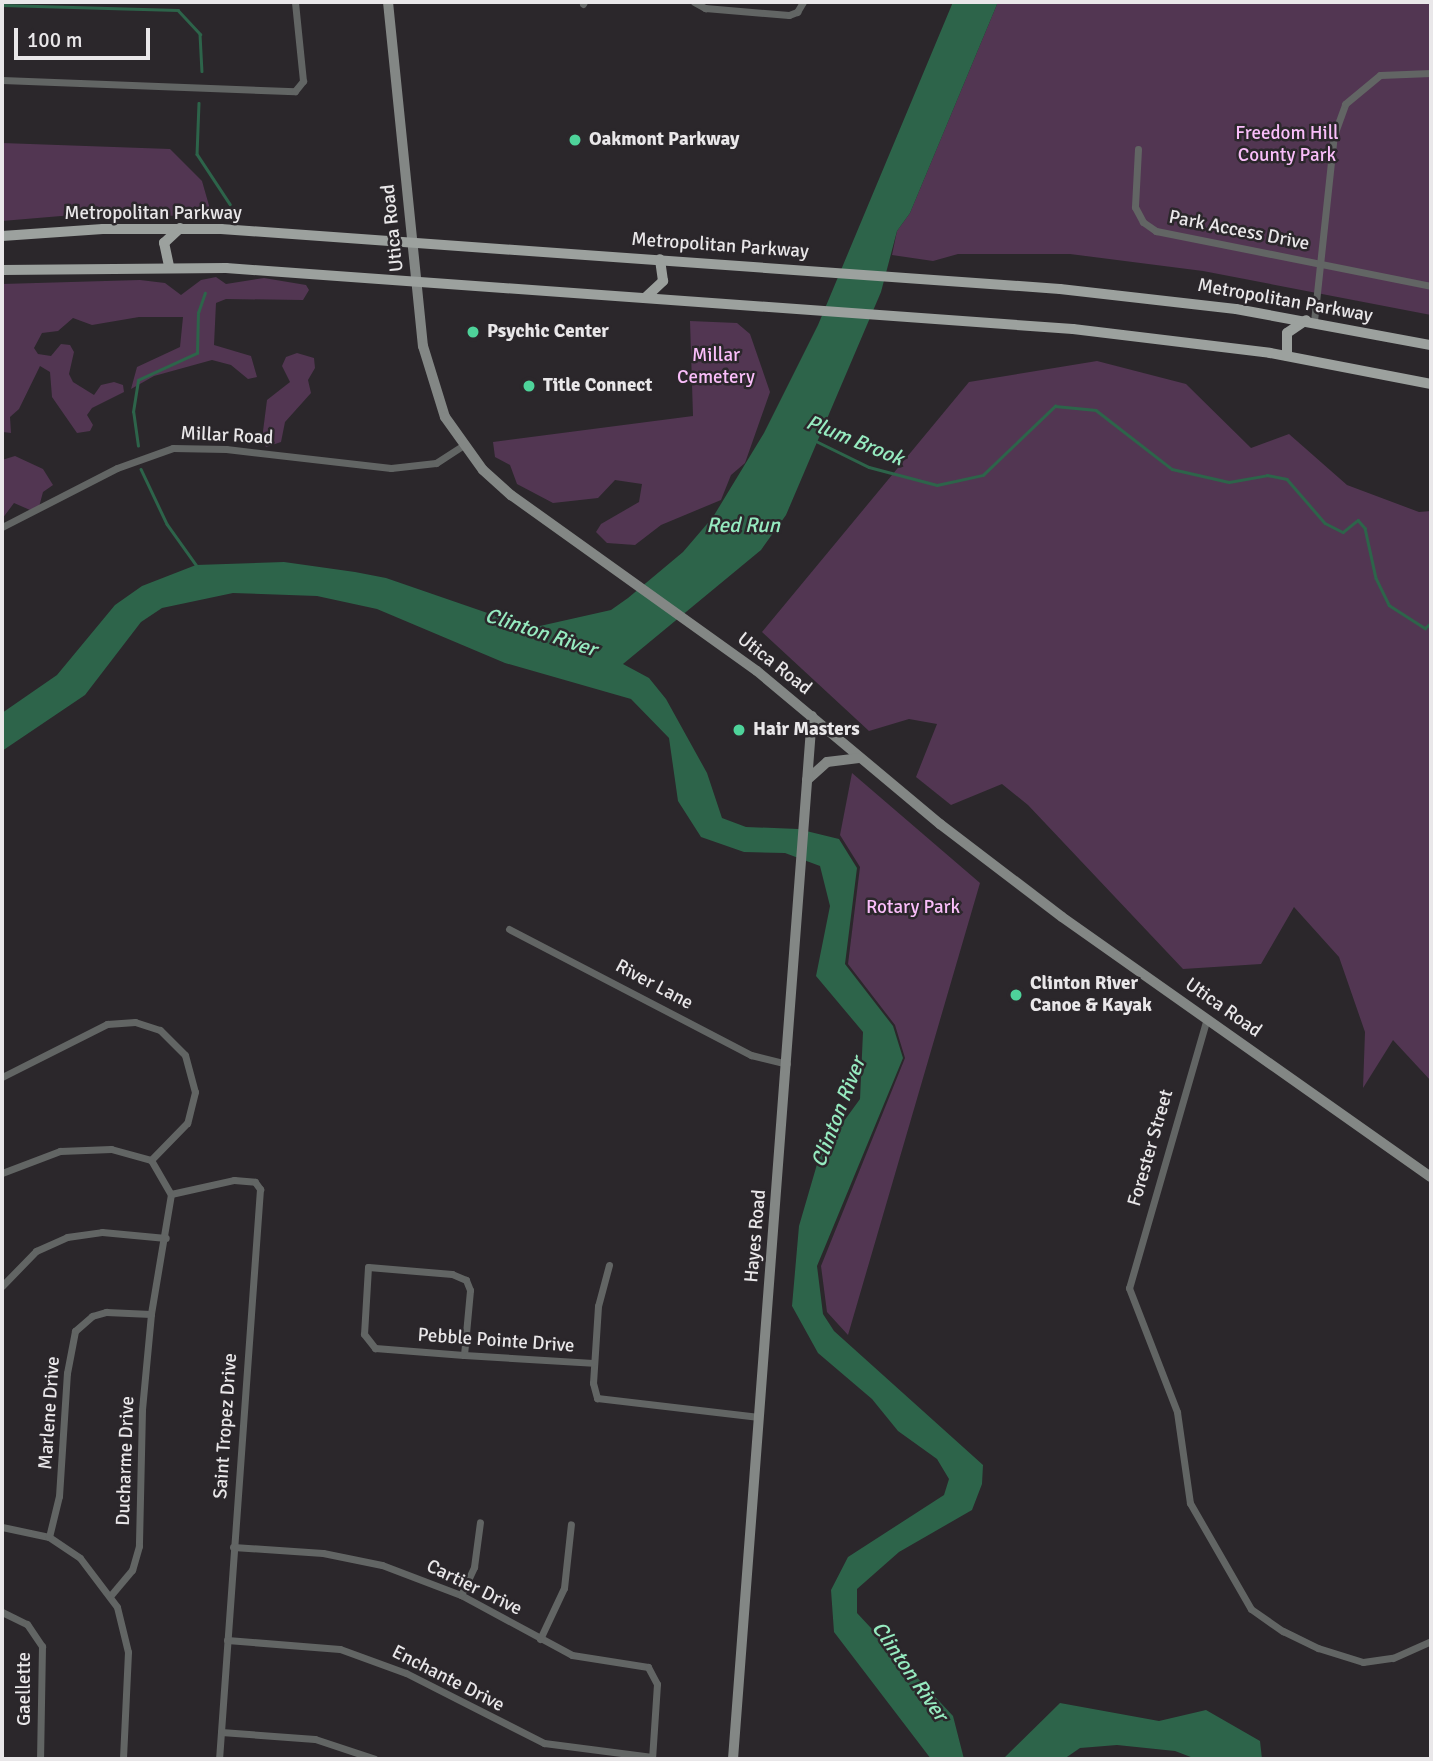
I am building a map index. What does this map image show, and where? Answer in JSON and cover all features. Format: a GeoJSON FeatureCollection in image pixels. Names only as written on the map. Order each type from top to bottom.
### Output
{"type":"FeatureCollection","features":[{"type":"Feature","properties":{"kind":"main road","name":"Metropolitan Parkway"},"geometry":{"type":"LineString","coordinates":[[2,236],[180,228],[660,259],[1132,296],[1310,320],[1431,345]]}},
{"type":"Feature","properties":{"kind":"main road"},"geometry":{"type":"LineString","coordinates":[[169,267],[163,243],[180,228]]}},
{"type":"Feature","properties":{"kind":"main road"},"geometry":{"type":"LineString","coordinates":[[645,298],[663,281],[660,259]]}},
{"type":"Feature","properties":{"kind":"main road"},"geometry":{"type":"LineString","coordinates":[[2,270],[169,267],[645,298],[1124,334],[1287,356],[1431,384]]}},
{"type":"Feature","properties":{"kind":"main road"},"geometry":{"type":"LineString","coordinates":[[1287,356],[1287,333],[1310,320]]}},
{"type":"Feature","properties":{"kind":"street"},"geometry":{"type":"LineString","coordinates":[[2,80],[295,91],[303,81],[295,2]]}},
{"type":"Feature","properties":{"kind":"street","name":"Utica Road"},"geometry":{"type":"LineString","coordinates":[[388,2],[411,242],[430,376],[462,446],[503,489],[692,623],[1062,917],[1431,1177]]}},
{"type":"Feature","properties":{"kind":"street"},"geometry":{"type":"LineString","coordinates":[[694,2],[705,8],[789,15],[797,12],[803,2]]}},
{"type":"Feature","properties":{"kind":"street","name":"Park Access Drive"},"geometry":{"type":"LineString","coordinates":[[1310,320],[1322,262],[1334,135],[1345,103],[1380,75],[1431,74]]}},
{"type":"Feature","properties":{"kind":"street","name":"Park Access Drive"},"geometry":{"type":"LineString","coordinates":[[1139,149],[1135,207],[1143,222],[1156,231],[1322,262],[1431,286]]}},
{"type":"Feature","properties":{"kind":"street","name":"Millar Road"},"geometry":{"type":"LineString","coordinates":[[2,527],[117,468],[173,448],[205,447],[402,468],[436,463],[462,446]]}},
{"type":"Feature","properties":{"kind":"street","name":"Hayes Road"},"geometry":{"type":"LineString","coordinates":[[733,1759],[812,716]]}},
{"type":"Feature","properties":{"kind":"street"},"geometry":{"type":"LineString","coordinates":[[807,780],[827,762],[859,758]]}},
{"type":"Feature","properties":{"kind":"street","name":"River Lane"},"geometry":{"type":"LineString","coordinates":[[509,929],[751,1055],[787,1064]]}},
{"type":"Feature","properties":{"kind":"street","name":"Forester Street"},"geometry":{"type":"LineString","coordinates":[[1207,1018],[1129,1288],[1177,1412],[1190,1503],[1251,1609],[1303,1642],[1349,1660],[1384,1660],[1431,1641]]}},
{"type":"Feature","properties":{"kind":"street"},"geometry":{"type":"LineString","coordinates":[[2,1077],[107,1024],[135,1022],[160,1030],[186,1055],[195,1092],[187,1123],[151,1160]]}},
{"type":"Feature","properties":{"kind":"street"},"geometry":{"type":"LineString","coordinates":[[2,1173],[51,1154],[81,1148],[131,1152],[151,1160],[171,1194]]}},
{"type":"Feature","properties":{"kind":"street","name":"Saint Tropez Drive"},"geometry":{"type":"LineString","coordinates":[[171,1194],[234,1180],[255,1182],[260,1189],[219,1759]]}},
{"type":"Feature","properties":{"kind":"street","name":"Ducharme Drive"},"geometry":{"type":"LineString","coordinates":[[111,1595],[132,1570],[139,1546],[142,1410],[151,1314],[166,1238],[171,1194]]}},
{"type":"Feature","properties":{"kind":"street"},"geometry":{"type":"LineString","coordinates":[[2,1286],[36,1251],[66,1237],[102,1232],[166,1238]]}},
{"type":"Feature","properties":{"kind":"street"},"geometry":{"type":"LineString","coordinates":[[593,1363],[598,1306],[609,1265]]}},
{"type":"Feature","properties":{"kind":"street","name":"Pebble Pointe Drive"},"geometry":{"type":"LineString","coordinates":[[464,1355],[470,1290],[466,1280],[452,1274],[368,1268],[367,1343],[380,1349],[464,1355],[593,1363],[593,1392],[601,1400],[759,1417]]}},
{"type":"Feature","properties":{"kind":"street","name":"Marlene Drive"},"geometry":{"type":"LineString","coordinates":[[49,1537],[59,1496],[67,1373],[75,1331],[100,1313],[151,1314]]}},
{"type":"Feature","properties":{"kind":"street"},"geometry":{"type":"LineString","coordinates":[[461,1595],[474,1567],[480,1522]]}},
{"type":"Feature","properties":{"kind":"street"},"geometry":{"type":"LineString","coordinates":[[540,1639],[564,1588],[571,1524]]}},
{"type":"Feature","properties":{"kind":"street"},"geometry":{"type":"LineString","coordinates":[[2,1527],[49,1537],[86,1563],[111,1595],[122,1619],[128,1652],[123,1759]]}},
{"type":"Feature","properties":{"kind":"street","name":"Cartier Drive"},"geometry":{"type":"LineString","coordinates":[[233,1547],[359,1560],[461,1595],[540,1639],[582,1657],[653,1670],[657,1684],[652,1758]]}},
{"type":"Feature","properties":{"kind":"street","name":"Gaellette"},"geometry":{"type":"LineString","coordinates":[[2,1612],[27,1624],[43,1653],[40,1759]]}},
{"type":"Feature","properties":{"kind":"street","name":"Enchante Drive"},"geometry":{"type":"LineString","coordinates":[[227,1640],[340,1649],[407,1673],[544,1743],[652,1758]]}},
{"type":"Feature","properties":{"kind":"street"},"geometry":{"type":"LineString","coordinates":[[221,1732],[315,1739],[376,1759]]}},
{"type":"Feature","properties":{"kind":"green space","name":"Freedom Hill County Park"},"geometry":{"type":"Polygon","coordinates":[[[998,2],[1431,2],[1431,315],[1203,271],[1070,254],[958,254],[933,261],[892,255],[897,231],[910,213],[998,2]]]}},
{"type":"Feature","properties":{"kind":"green space"},"geometry":{"type":"Polygon","coordinates":[[[2,143],[170,149],[202,181],[212,216],[73,215],[2,221],[2,143]]]}},
{"type":"Feature","properties":{"kind":"green space"},"geometry":{"type":"Polygon","coordinates":[[[216,277],[226,284],[264,278],[306,285],[309,290],[303,300],[226,299],[216,303],[214,345],[251,356],[257,377],[248,379],[231,365],[212,360],[154,376],[131,389],[137,367],[180,347],[183,317],[139,317],[92,325],[73,318],[58,331],[42,333],[34,348],[38,354],[51,356],[61,344],[70,345],[74,352],[69,374],[73,382],[94,395],[101,385],[114,382],[123,385],[124,392],[92,408],[87,415],[93,425],[90,431],[77,433],[52,397],[50,372],[40,366],[19,409],[10,417],[11,433],[3,432],[2,284],[140,280],[165,283],[181,295],[201,280],[216,277]]]}},
{"type":"Feature","properties":{"kind":"green space","name":"Millar Cemetery"},"geometry":{"type":"Polygon","coordinates":[[[690,321],[737,323],[750,334],[770,392],[745,463],[731,475],[721,500],[661,525],[635,545],[607,543],[596,532],[601,524],[639,502],[642,484],[615,480],[598,498],[553,503],[517,484],[510,465],[495,457],[493,442],[693,416],[690,321]]]}},
{"type":"Feature","properties":{"kind":"green space"},"geometry":{"type":"Polygon","coordinates":[[[297,353],[314,358],[315,368],[308,380],[311,393],[285,422],[281,442],[266,447],[262,439],[267,400],[290,382],[282,366],[286,357],[297,353]]]}},
{"type":"Feature","properties":{"kind":"green space"},"geometry":{"type":"Polygon","coordinates":[[[1097,361],[1186,384],[1251,448],[1289,434],[1347,485],[1419,512],[1431,511],[1431,1081],[1393,1040],[1363,1088],[1365,1032],[1339,957],[1294,907],[1261,964],[1183,969],[1028,805],[1002,784],[951,805],[916,777],[937,724],[909,719],[869,731],[762,632],[969,382],[1097,361]]]}},
{"type":"Feature","properties":{"kind":"green space"},"geometry":{"type":"Polygon","coordinates":[[[15,456],[43,469],[53,485],[43,492],[39,507],[30,510],[14,503],[2,519],[2,460],[15,456]]]}},
{"type":"Feature","properties":{"kind":"green space","name":"Rotary Park"},"geometry":{"type":"Polygon","coordinates":[[[852,773],[980,883],[848,1335],[827,1312],[821,1266],[905,1058],[895,1025],[848,964],[860,867],[840,835],[852,773]]]}},
{"type":"Feature","properties":{"kind":"water"},"geometry":{"type":"Polygon","coordinates":[[[953,2],[998,2],[910,213],[897,231],[881,292],[786,515],[761,550],[623,664],[649,678],[666,699],[707,773],[722,818],[746,827],[798,829],[839,839],[857,868],[845,964],[893,1026],[903,1058],[817,1266],[823,1314],[834,1331],[983,1465],[982,1484],[972,1510],[899,1552],[857,1589],[857,1613],[953,1716],[964,1759],[931,1759],[834,1632],[831,1590],[848,1557],[944,1495],[949,1479],[937,1459],[898,1431],[872,1399],[818,1353],[792,1306],[799,1226],[820,1154],[860,1099],[863,1032],[816,976],[830,906],[820,866],[785,853],[744,852],[701,837],[678,801],[669,738],[631,699],[505,663],[377,609],[317,596],[233,593],[162,608],[141,622],[85,695],[2,751],[2,713],[57,675],[115,605],[142,586],[196,565],[284,562],[355,572],[386,578],[531,628],[611,610],[628,598],[683,552],[713,517],[764,433],[818,325],[953,2]]]}},
{"type":"Feature","properties":{"kind":"water"},"geometry":{"type":"Polygon","coordinates":[[[1060,1703],[1159,1721],[1206,1710],[1260,1741],[1262,1759],[1196,1759],[1175,1751],[1117,1745],[1080,1748],[1064,1759],[1003,1759],[1060,1703]]]}},
{"type":"Feature","properties":{"kind":"waterway"},"geometry":{"type":"LineString","coordinates":[[2,5],[178,10],[200,34],[202,71]]}},
{"type":"Feature","properties":{"kind":"waterway"},"geometry":{"type":"LineString","coordinates":[[199,103],[197,154],[230,204]]}},
{"type":"Feature","properties":{"kind":"waterway"},"geometry":{"type":"LineString","coordinates":[[138,446],[133,412],[138,380],[197,353],[198,313],[205,293]]}},
{"type":"Feature","properties":{"kind":"waterway","name":"Plum Brook"},"geometry":{"type":"LineString","coordinates":[[814,440],[869,467],[937,485],[983,475],[1055,406],[1096,410],[1172,469],[1229,482],[1267,475],[1287,479],[1325,523],[1343,532],[1358,520],[1365,528],[1376,578],[1389,605],[1425,628],[1431,623]]}},
{"type":"Feature","properties":{"kind":"waterway"},"geometry":{"type":"LineString","coordinates":[[141,469],[167,524],[197,566]]}},
{"type":"Feature","properties":{"kind":"place","name":"Oakmont Parkway"},"geometry":{"type":"Point","coordinates":[575,140]}},
{"type":"Feature","properties":{"kind":"place","name":"Psychic Center"},"geometry":{"type":"Point","coordinates":[473,332]}},
{"type":"Feature","properties":{"kind":"place","name":"Title Connect"},"geometry":{"type":"Point","coordinates":[529,386]}},
{"type":"Feature","properties":{"kind":"place","name":"Hair Masters"},"geometry":{"type":"Point","coordinates":[739,730]}},
{"type":"Feature","properties":{"kind":"place","name":"Clinton River Canoe & Kayak"},"geometry":{"type":"Point","coordinates":[1016,995]}},
{"type":"Feature","properties":{"kind":"water label","name":"Red Run"},"geometry":{"type":"Point","coordinates":[743,525]}},
{"type":"Feature","properties":{"kind":"water label","name":"Clinton River"},"geometry":{"type":"Point","coordinates":[541,632]}},
{"type":"Feature","properties":{"kind":"water label","name":"Clinton River"},"geometry":{"type":"Point","coordinates":[838,1112]}},
{"type":"Feature","properties":{"kind":"water label","name":"Clinton River"},"geometry":{"type":"Point","coordinates":[910,1671]}}]}
